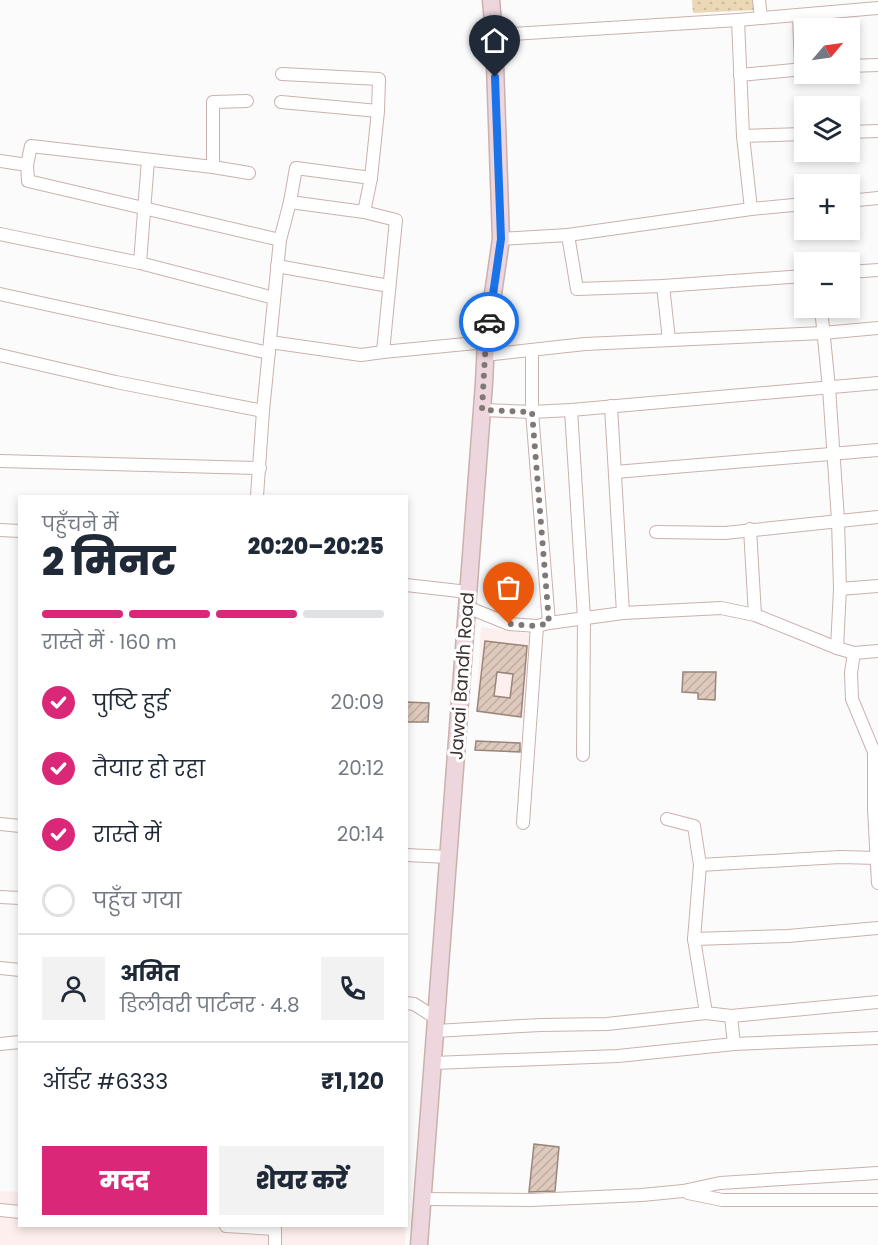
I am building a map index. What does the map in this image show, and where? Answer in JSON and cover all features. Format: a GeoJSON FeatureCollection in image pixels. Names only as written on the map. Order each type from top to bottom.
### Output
{"type":"FeatureCollection","features":[{"type":"Feature","properties":{"kind":"street","name":"Jawai Bandh Road"},"geometry":{"type":"LineString","coordinates":[[419,1245],[485,348],[501,239],[491,0]]}},
{"type":"Feature","properties":{"kind":"street"},"geometry":{"type":"LineString","coordinates":[[759,0],[761,18]]}},
{"type":"Feature","properties":{"kind":"street"},"geometry":{"type":"LineString","coordinates":[[494,35],[738,20],[878,8]]}},
{"type":"Feature","properties":{"kind":"street"},"geometry":{"type":"LineString","coordinates":[[738,20],[743,136],[751,209]]}},
{"type":"Feature","properties":{"kind":"street"},"geometry":{"type":"LineString","coordinates":[[860,66],[878,65]]}},
{"type":"Feature","properties":{"kind":"street"},"geometry":{"type":"LineString","coordinates":[[740,75],[794,70]]}},
{"type":"Feature","properties":{"kind":"street"},"geometry":{"type":"LineString","coordinates":[[282,74],[380,79],[371,178],[364,212]]}},
{"type":"Feature","properties":{"kind":"street"},"geometry":{"type":"LineString","coordinates":[[213,167],[213,102],[248,101]]}},
{"type":"Feature","properties":{"kind":"street"},"geometry":{"type":"LineString","coordinates":[[281,102],[378,111]]}},
{"type":"Feature","properties":{"kind":"street"},"geometry":{"type":"LineString","coordinates":[[860,132],[878,131]]}},
{"type":"Feature","properties":{"kind":"street"},"geometry":{"type":"LineString","coordinates":[[743,136],[794,134]]}},
{"type":"Feature","properties":{"kind":"street"},"geometry":{"type":"LineString","coordinates":[[249,173],[32,146],[27,165],[28,181],[280,240]]}},
{"type":"Feature","properties":{"kind":"street"},"geometry":{"type":"LineString","coordinates":[[140,263],[148,160]]}},
{"type":"Feature","properties":{"kind":"street"},"geometry":{"type":"LineString","coordinates":[[0,161],[27,165]]}},
{"type":"Feature","properties":{"kind":"street"},"geometry":{"type":"LineString","coordinates":[[257,495],[280,240],[296,168],[371,178]]}},
{"type":"Feature","properties":{"kind":"street"},"geometry":{"type":"LineString","coordinates":[[860,200],[878,198]]}},
{"type":"Feature","properties":{"kind":"street"},"geometry":{"type":"LineString","coordinates":[[290,202],[364,212],[396,220],[383,352]]}},
{"type":"Feature","properties":{"kind":"street"},"geometry":{"type":"LineString","coordinates":[[501,239],[568,235],[794,205]]}},
{"type":"Feature","properties":{"kind":"street"},"geometry":{"type":"LineString","coordinates":[[0,234],[140,263],[274,298]]}},
{"type":"Feature","properties":{"kind":"street"},"geometry":{"type":"LineString","coordinates":[[568,235],[577,289],[663,286],[794,277]]}},
{"type":"Feature","properties":{"kind":"street"},"geometry":{"type":"LineString","coordinates":[[278,266],[390,285]]}},
{"type":"Feature","properties":{"kind":"street"},"geometry":{"type":"LineString","coordinates":[[860,271],[878,270]]}},
{"type":"Feature","properties":{"kind":"street"},"geometry":{"type":"LineString","coordinates":[[663,286],[669,340]]}},
{"type":"Feature","properties":{"kind":"street"},"geometry":{"type":"LineString","coordinates":[[0,294],[269,348],[362,355],[383,352],[485,348],[532,350],[878,328]]}},
{"type":"Feature","properties":{"kind":"street"},"geometry":{"type":"LineString","coordinates":[[822,318],[838,520],[840,589],[837,648]]}},
{"type":"Feature","properties":{"kind":"street"},"geometry":{"type":"LineString","coordinates":[[523,823],[543,625],[532,412],[532,350]]}},
{"type":"Feature","properties":{"kind":"street"},"geometry":{"type":"LineString","coordinates":[[0,355],[116,382],[263,411]]}},
{"type":"Feature","properties":{"kind":"street"},"geometry":{"type":"LineString","coordinates":[[482,410],[532,412],[571,410],[878,383]]}},
{"type":"Feature","properties":{"kind":"street"},"geometry":{"type":"LineString","coordinates":[[611,406],[623,613]]}},
{"type":"Feature","properties":{"kind":"street"},"geometry":{"type":"LineString","coordinates":[[571,410],[584,618],[584,755]]}},
{"type":"Feature","properties":{"kind":"street"},"geometry":{"type":"LineString","coordinates":[[615,471],[878,450]]}},
{"type":"Feature","properties":{"kind":"street"},"geometry":{"type":"LineString","coordinates":[[0,461],[260,468]]}},
{"type":"Feature","properties":{"kind":"street"},"geometry":{"type":"LineString","coordinates":[[656,532],[725,532],[878,517]]}},
{"type":"Feature","properties":{"kind":"street"},"geometry":{"type":"LineString","coordinates":[[750,529],[755,615]]}},
{"type":"Feature","properties":{"kind":"street"},"geometry":{"type":"LineString","coordinates":[[0,530],[18,531]]}},
{"type":"Feature","properties":{"kind":"street"},"geometry":{"type":"LineString","coordinates":[[408,585],[467,599],[509,624],[543,625],[623,613],[721,608],[755,615],[854,653],[878,651]]}},
{"type":"Feature","properties":{"kind":"street"},"geometry":{"type":"LineString","coordinates":[[840,589],[878,586]]}},
{"type":"Feature","properties":{"kind":"street"},"geometry":{"type":"LineString","coordinates":[[854,653],[851,673],[852,699],[874,752],[878,883]]}},
{"type":"Feature","properties":{"kind":"street"},"geometry":{"type":"LineString","coordinates":[[667,819],[694,826],[700,865],[694,939],[706,1013]]}},
{"type":"Feature","properties":{"kind":"street"},"geometry":{"type":"LineString","coordinates":[[0,824],[18,826]]}},
{"type":"Feature","properties":{"kind":"street"},"geometry":{"type":"LineString","coordinates":[[408,855],[448,857]]}},
{"type":"Feature","properties":{"kind":"street"},"geometry":{"type":"LineString","coordinates":[[700,865],[840,856],[877,858]]}},
{"type":"Feature","properties":{"kind":"street"},"geometry":{"type":"LineString","coordinates":[[0,897],[18,898]]}},
{"type":"Feature","properties":{"kind":"street"},"geometry":{"type":"LineString","coordinates":[[694,939],[788,936],[878,928]]}},
{"type":"Feature","properties":{"kind":"street"},"geometry":{"type":"LineString","coordinates":[[0,968],[18,970]]}},
{"type":"Feature","properties":{"kind":"street"},"geometry":{"type":"LineString","coordinates":[[408,1003],[414,1004],[435,1025],[540,1025],[607,1024],[706,1013],[730,1016],[878,1002]]}},
{"type":"Feature","properties":{"kind":"street"},"geometry":{"type":"LineString","coordinates":[[730,1016],[734,1044]]}},
{"type":"Feature","properties":{"kind":"street"},"geometry":{"type":"LineString","coordinates":[[433,1063],[618,1056],[734,1044],[878,1038]]}},
{"type":"Feature","properties":{"kind":"street"},"geometry":{"type":"LineString","coordinates":[[0,1044],[18,1042]]}},
{"type":"Feature","properties":{"kind":"street"},"geometry":{"type":"LineString","coordinates":[[422,1199],[531,1200],[642,1195],[720,1184],[878,1173]]}},
{"type":"Feature","properties":{"kind":"street"},"geometry":{"type":"LineString","coordinates":[[683,1191],[722,1200],[878,1200]]}},
{"type":"Feature","properties":{"kind":"street"},"geometry":{"type":"LineString","coordinates":[[0,1210],[18,1212]]}},
{"type":"Feature","properties":{"kind":"street"},"geometry":{"type":"LineString","coordinates":[[242,1227],[275,1229],[275,1245]]}},
{"type":"Feature","properties":{"kind":"shaded area"},"geometry":{"type":"Polygon","coordinates":[[[692,0],[755,0],[756,10],[693,13],[692,0]]]}},
{"type":"Feature","properties":{"kind":"shaded area"},"geometry":{"type":"Polygon","coordinates":[[[481,627],[532,634],[524,719],[476,712],[481,627]]]}},
{"type":"Feature","properties":{"kind":"shaded area"},"geometry":{"type":"Polygon","coordinates":[[[0,1191],[18,1192],[18,1227],[406,1227],[405,1245],[0,1245],[0,1191]]]}},
{"type":"Feature","properties":{"kind":"building"},"geometry":{"type":"Polygon","coordinates":[[[485,641],[527,646],[521,717],[477,711],[485,641]],[[497,672],[494,696],[510,698],[513,674],[497,672]]]}},
{"type":"Feature","properties":{"kind":"building"},"geometry":{"type":"Polygon","coordinates":[[[683,672],[716,672],[715,700],[698,699],[698,693],[682,692],[683,672]]]}},
{"type":"Feature","properties":{"kind":"building"},"geometry":{"type":"Polygon","coordinates":[[[408,702],[429,703],[428,722],[408,722],[408,702]]]}},
{"type":"Feature","properties":{"kind":"building"},"geometry":{"type":"Polygon","coordinates":[[[476,741],[520,743],[520,752],[475,750],[476,741]]]}},
{"type":"Feature","properties":{"kind":"building"},"geometry":{"type":"Polygon","coordinates":[[[534,1144],[559,1147],[555,1191],[529,1192],[534,1144]]]}},
{"type":"Feature","properties":{"kind":"way so far"},"geometry":{"type":"LineString","coordinates":[[489,322],[482,410],[532,412],[549,623],[537,626],[509,624]]}},
{"type":"Feature","properties":{"kind":"route"},"geometry":{"type":"LineString","coordinates":[[489,322],[501,239],[495,77]]}}]}
